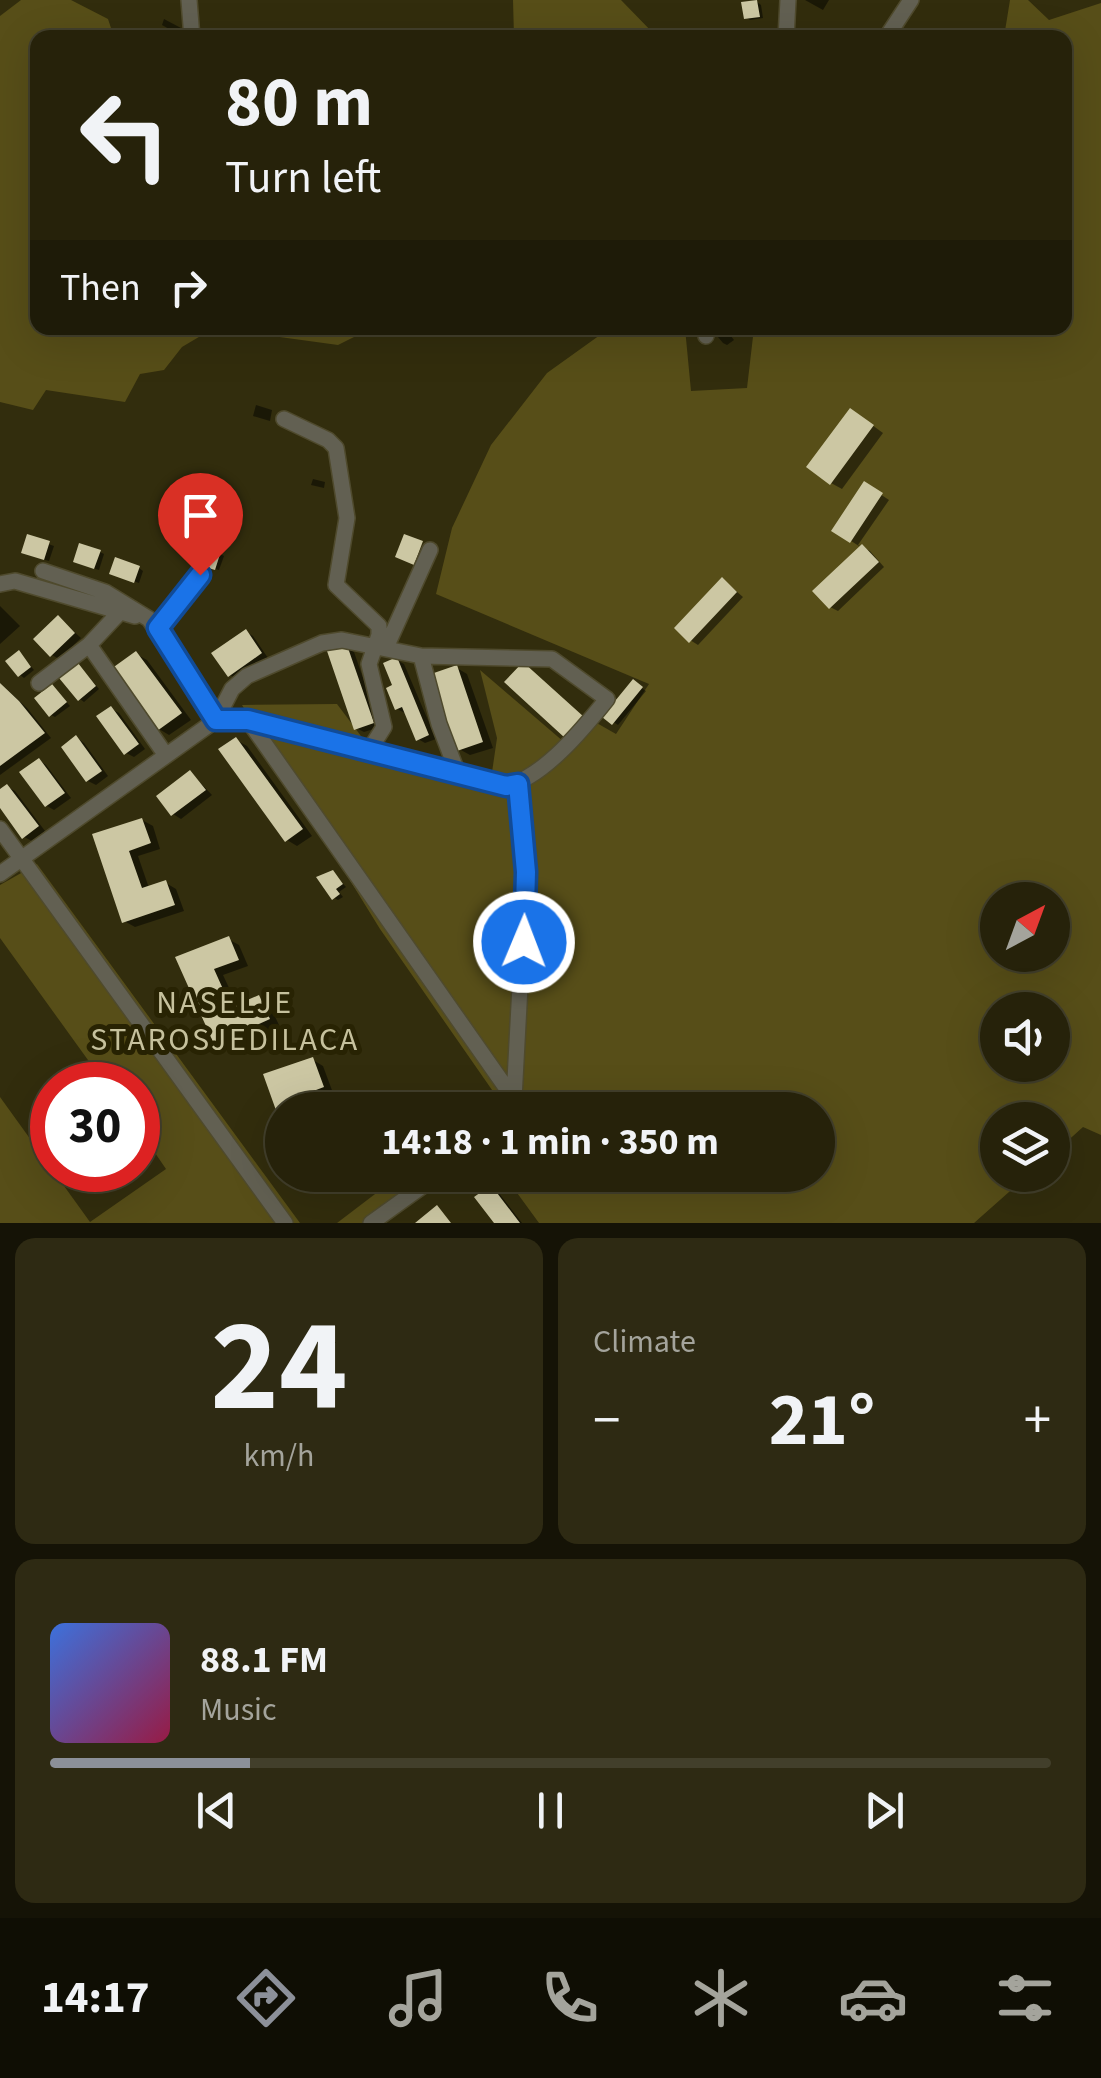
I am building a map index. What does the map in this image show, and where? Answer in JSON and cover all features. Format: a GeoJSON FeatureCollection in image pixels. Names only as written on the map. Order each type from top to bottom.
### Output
{"type":"FeatureCollection","features":[{"type":"Feature","properties":{"kind":"street"},"geometry":{"type":"LineString","coordinates":[[189,0],[191,30]]}},
{"type":"Feature","properties":{"kind":"street"},"geometry":{"type":"LineString","coordinates":[[786,30],[788,0]]}},
{"type":"Feature","properties":{"kind":"street"},"geometry":{"type":"LineString","coordinates":[[891,30],[911,0]]}},
{"type":"Feature","properties":{"kind":"street"},"geometry":{"type":"LineString","coordinates":[[284,419],[328,440],[336,448],[347,518],[336,585],[379,626],[369,664],[384,728],[370,750]]}},
{"type":"Feature","properties":{"kind":"street"},"geometry":{"type":"LineString","coordinates":[[376,648],[389,641],[430,550]]}},
{"type":"Feature","properties":{"kind":"street"},"geometry":{"type":"LineString","coordinates":[[43,571],[105,592],[153,624],[216,720]]}},
{"type":"Feature","properties":{"kind":"street"},"geometry":{"type":"LineString","coordinates":[[153,624],[200,575]]}},
{"type":"Feature","properties":{"kind":"street"},"geometry":{"type":"LineString","coordinates":[[0,584],[15,582],[153,624]]}},
{"type":"Feature","properties":{"kind":"street"},"geometry":{"type":"LineString","coordinates":[[39,683],[88,645],[120,613]]}},
{"type":"Feature","properties":{"kind":"street"},"geometry":{"type":"LineString","coordinates":[[0,874],[216,720],[232,689],[247,676],[322,644],[342,640],[422,656],[552,659],[607,699],[578,734],[518,784],[506,786],[248,720],[216,720]]}},
{"type":"Feature","properties":{"kind":"street"},"geometry":{"type":"LineString","coordinates":[[88,645],[165,754]]}},
{"type":"Feature","properties":{"kind":"street"},"geometry":{"type":"LineString","coordinates":[[422,656],[439,724],[458,774]]}},
{"type":"Feature","properties":{"kind":"street"},"geometry":{"type":"LineString","coordinates":[[248,720],[503,1092]]}},
{"type":"Feature","properties":{"kind":"street"},"geometry":{"type":"LineString","coordinates":[[513,1092],[520,1029],[526,872],[518,784]]}},
{"type":"Feature","properties":{"kind":"street"},"geometry":{"type":"LineString","coordinates":[[0,829],[285,1223]]}},
{"type":"Feature","properties":{"kind":"street"},"geometry":{"type":"LineString","coordinates":[[371,1223],[414,1192]]}},
{"type":"Feature","properties":{"kind":"shaded area"},"geometry":{"type":"Polygon","coordinates":[[[21,0],[71,0],[108,19],[112,30],[30,30],[30,335],[202,335],[182,347],[164,370],[140,374],[125,402],[46,390],[33,410],[0,402],[0,16],[21,0]]]}},
{"type":"Feature","properties":{"kind":"shaded area"},"geometry":{"type":"Polygon","coordinates":[[[513,0],[621,0],[650,30],[514,30],[513,0]]]}},
{"type":"Feature","properties":{"kind":"shaded area"},"geometry":{"type":"Polygon","coordinates":[[[1010,0],[1028,0],[1049,20],[1101,3],[1101,1135],[1083,1127],[1070,1139],[1070,1102],[980,1102],[980,1192],[1009,1192],[974,1223],[539,1223],[516,1192],[835,1192],[835,1092],[493,1092],[380,929],[242,705],[337,704],[376,756],[490,786],[497,738],[480,670],[571,748],[595,722],[616,734],[649,684],[436,594],[452,528],[491,445],[547,373],[600,335],[686,335],[691,391],[747,388],[753,335],[1072,335],[1072,30],[1005,30],[1010,0]]]}},
{"type":"Feature","properties":{"kind":"shaded area"},"geometry":{"type":"Polygon","coordinates":[[[265,335],[358,335],[338,345],[265,335]]]}},
{"type":"Feature","properties":{"kind":"shaded area"},"geometry":{"type":"Polygon","coordinates":[[[37,864],[265,1175],[265,1192],[277,1192],[300,1223],[0,1223],[0,1097],[30,1139],[30,1192],[68,1192],[90,1222],[133,1192],[160,1192],[160,1173],[166,1169],[160,1160],[160,1062],[89,1062],[0,938],[0,885],[37,864]]]}},
{"type":"Feature","properties":{"kind":"shaded area"},"geometry":{"type":"Polygon","coordinates":[[[378,1192],[425,1192],[382,1223],[337,1223],[378,1192]]]}},
{"type":"Feature","properties":{"kind":"building"},"geometry":{"type":"Polygon","coordinates":[[[757,0],[760,17],[744,19],[741,2],[757,0]]]}},
{"type":"Feature","properties":{"kind":"building"},"geometry":{"type":"Polygon","coordinates":[[[850,408],[874,425],[830,485],[806,467],[850,408]]]}},
{"type":"Feature","properties":{"kind":"building"},"geometry":{"type":"Polygon","coordinates":[[[864,481],[883,493],[850,543],[831,531],[864,481]]]}},
{"type":"Feature","properties":{"kind":"building"},"geometry":{"type":"Polygon","coordinates":[[[27,534],[50,541],[44,560],[21,553],[27,534]]]}},
{"type":"Feature","properties":{"kind":"building"},"geometry":{"type":"Polygon","coordinates":[[[404,534],[423,541],[414,565],[395,557],[404,534]]]}},
{"type":"Feature","properties":{"kind":"building"},"geometry":{"type":"Polygon","coordinates":[[[79,543],[101,550],[94,569],[73,562],[79,543]]]}},
{"type":"Feature","properties":{"kind":"building"},"geometry":{"type":"Polygon","coordinates":[[[198,544],[221,551],[215,570],[192,563],[198,544]]]}},
{"type":"Feature","properties":{"kind":"building"},"geometry":{"type":"Polygon","coordinates":[[[862,544],[879,562],[829,609],[812,591],[862,544]]]}},
{"type":"Feature","properties":{"kind":"building"},"geometry":{"type":"Polygon","coordinates":[[[115,557],[140,566],[134,583],[109,574],[115,557]]]}},
{"type":"Feature","properties":{"kind":"building"},"geometry":{"type":"Polygon","coordinates":[[[722,577],[737,592],[689,643],[674,628],[722,577]]]}},
{"type":"Feature","properties":{"kind":"building"},"geometry":{"type":"Polygon","coordinates":[[[58,615],[75,633],[50,657],[33,639],[58,615]]]}},
{"type":"Feature","properties":{"kind":"building"},"geometry":{"type":"Polygon","coordinates":[[[246,629],[262,653],[228,677],[211,653],[246,629]]]}},
{"type":"Feature","properties":{"kind":"building"},"geometry":{"type":"Polygon","coordinates":[[[347,645],[374,723],[354,730],[327,651],[347,645]]]}},
{"type":"Feature","properties":{"kind":"building"},"geometry":{"type":"Polygon","coordinates":[[[19,650],[31,667],[18,677],[5,661],[19,650]]]}},
{"type":"Feature","properties":{"kind":"building"},"geometry":{"type":"Polygon","coordinates":[[[136,651],[182,713],[157,731],[111,669],[136,651]]]}},
{"type":"Feature","properties":{"kind":"building"},"geometry":{"type":"Polygon","coordinates":[[[397,657],[429,735],[416,741],[402,707],[395,710],[386,688],[392,685],[383,663],[397,657]]]}},
{"type":"Feature","properties":{"kind":"building"},"geometry":{"type":"Polygon","coordinates":[[[523,662],[584,717],[565,738],[504,682],[523,662]]]}},
{"type":"Feature","properties":{"kind":"building"},"geometry":{"type":"Polygon","coordinates":[[[78,663],[96,686],[78,701],[59,678],[78,663]]]}},
{"type":"Feature","properties":{"kind":"building"},"geometry":{"type":"Polygon","coordinates":[[[457,665],[483,742],[457,751],[431,674],[457,665]]]}},
{"type":"Feature","properties":{"kind":"building"},"geometry":{"type":"Polygon","coordinates":[[[633,679],[643,687],[612,725],[602,717],[633,679]]]}},
{"type":"Feature","properties":{"kind":"building"},"geometry":{"type":"Polygon","coordinates":[[[0,683],[45,733],[0,766],[0,683]]]}},
{"type":"Feature","properties":{"kind":"building"},"geometry":{"type":"Polygon","coordinates":[[[52,684],[67,702],[49,717],[34,698],[52,684]]]}},
{"type":"Feature","properties":{"kind":"building"},"geometry":{"type":"Polygon","coordinates":[[[111,706],[139,744],[124,755],[96,716],[111,706]]]}},
{"type":"Feature","properties":{"kind":"building"},"geometry":{"type":"Polygon","coordinates":[[[76,735],[102,771],[86,782],[61,747],[76,735]]]}},
{"type":"Feature","properties":{"kind":"building"},"geometry":{"type":"Polygon","coordinates":[[[236,737],[303,829],[285,842],[218,749],[236,737]]]}},
{"type":"Feature","properties":{"kind":"building"},"geometry":{"type":"Polygon","coordinates":[[[39,758],[65,793],[45,807],[19,772],[39,758]]]}},
{"type":"Feature","properties":{"kind":"building"},"geometry":{"type":"Polygon","coordinates":[[[190,770],[206,790],[171,816],[156,796],[190,770]]]}},
{"type":"Feature","properties":{"kind":"building"},"geometry":{"type":"Polygon","coordinates":[[[7,784],[39,826],[22,839],[0,808],[0,789],[7,784]]]}},
{"type":"Feature","properties":{"kind":"building"},"geometry":{"type":"Polygon","coordinates":[[[142,818],[151,843],[129,851],[142,888],[166,880],[175,905],[122,923],[92,834],[142,818]]]}},
{"type":"Feature","properties":{"kind":"building"},"geometry":{"type":"Polygon","coordinates":[[[333,870],[343,884],[336,889],[340,894],[332,900],[316,877],[333,870]]]}},
{"type":"Feature","properties":{"kind":"building"},"geometry":{"type":"Polygon","coordinates":[[[229,936],[239,960],[214,969],[231,1007],[259,995],[270,1019],[214,1044],[175,957],[229,936]]]}},
{"type":"Feature","properties":{"kind":"building"},"geometry":{"type":"Polygon","coordinates":[[[313,1057],[324,1087],[311,1092],[269,1092],[263,1074],[313,1057]]]}},
{"type":"Feature","properties":{"kind":"building"},"geometry":{"type":"Polygon","coordinates":[[[481,1192],[496,1192],[520,1223],[494,1223],[474,1197],[481,1192]]]}},
{"type":"Feature","properties":{"kind":"building"},"geometry":{"type":"Polygon","coordinates":[[[437,1205],[451,1223],[415,1223],[437,1205]]]}},
{"type":"Feature","properties":{"kind":"district","name":"NASELJE STAROSJEDILACA"},"geometry":{"type":"Point","coordinates":[225,1022]}},
{"type":"Feature","properties":{"kind":"route"},"geometry":{"type":"LineString","coordinates":[[200,575],[158,628],[216,720],[248,720],[506,786],[518,784],[526,872],[524,942]]}}]}
